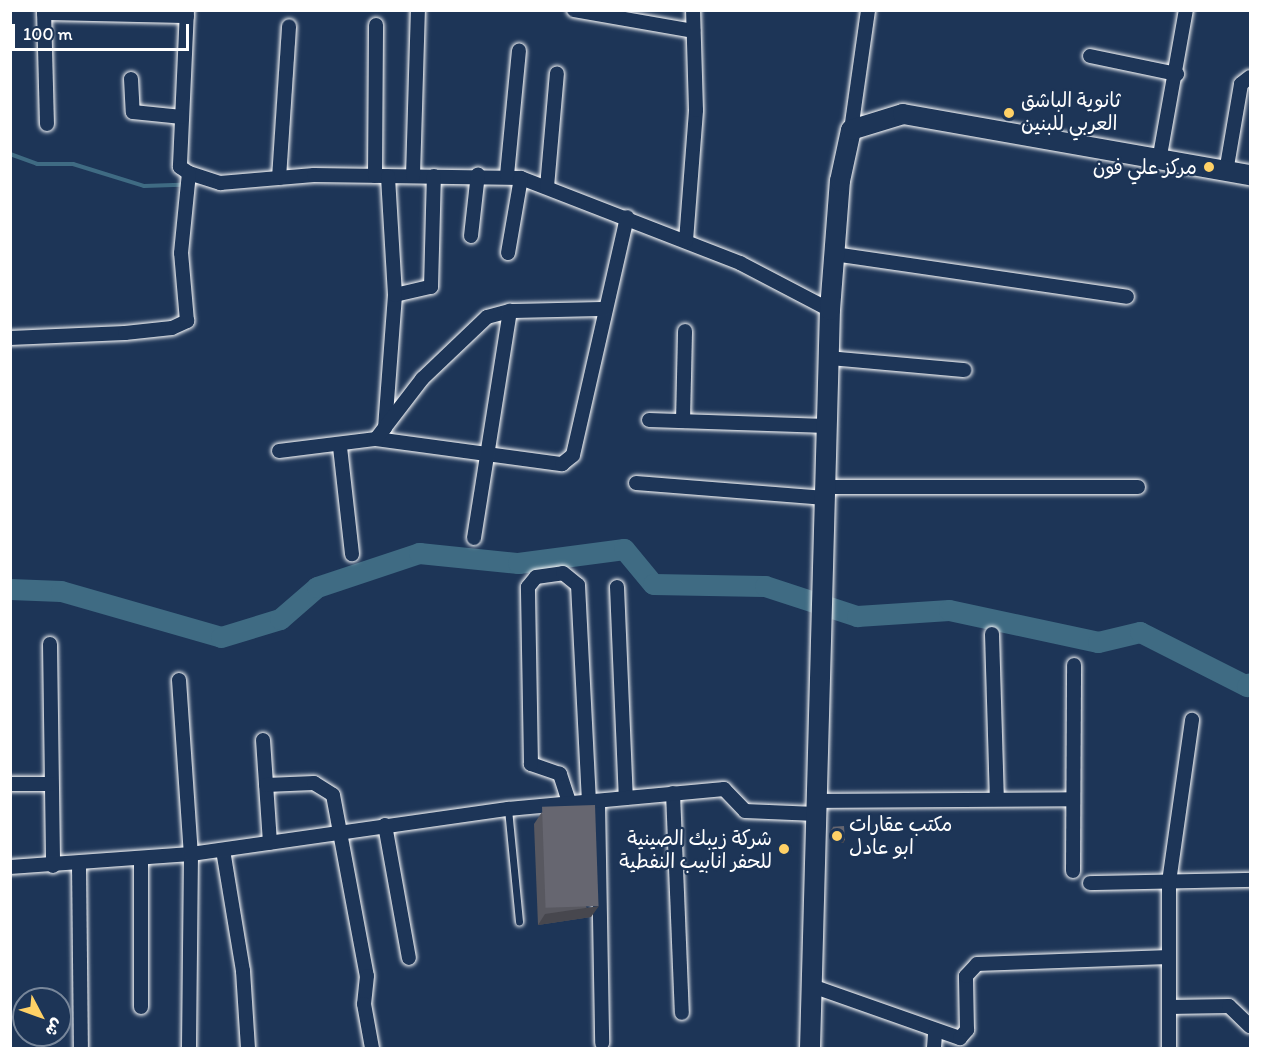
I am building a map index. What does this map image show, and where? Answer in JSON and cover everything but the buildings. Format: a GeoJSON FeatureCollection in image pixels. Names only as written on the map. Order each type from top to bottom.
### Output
{"type":"FeatureCollection","features":[{"type":"Feature","properties":{"kind":"main road"},"geometry":{"type":"LineString","coordinates":[[810,1048],[818,628],[825,492],[830,310],[834,254],[851,130],[903,114],[1159,161],[1251,175]]}},
{"type":"Feature","properties":{"kind":"street"},"geometry":{"type":"LineString","coordinates":[[574,10],[693,32]]}},
{"type":"Feature","properties":{"kind":"street"},"geometry":{"type":"LineString","coordinates":[[686,241],[696,110],[693,10]]}},
{"type":"Feature","properties":{"kind":"street"},"geometry":{"type":"LineString","coordinates":[[851,130],[868,10]]}},
{"type":"Feature","properties":{"kind":"street"},"geometry":{"type":"LineString","coordinates":[[1159,161],[1177,74],[1186,10]]}},
{"type":"Feature","properties":{"kind":"street"},"geometry":{"type":"LineString","coordinates":[[413,176],[418,11]]}},
{"type":"Feature","properties":{"kind":"street"},"geometry":{"type":"LineString","coordinates":[[47,124],[44,12],[187,13],[180,167],[189,173],[220,183],[279,178],[478,174],[514,177],[547,187],[686,241],[830,310]]}},
{"type":"Feature","properties":{"kind":"street"},"geometry":{"type":"LineString","coordinates":[[376,25],[381,176],[395,295],[380,435]]}},
{"type":"Feature","properties":{"kind":"street"},"geometry":{"type":"LineString","coordinates":[[279,178],[289,26]]}},
{"type":"Feature","properties":{"kind":"street"},"geometry":{"type":"LineString","coordinates":[[508,253],[514,177],[519,51]]}},
{"type":"Feature","properties":{"kind":"street"},"geometry":{"type":"LineString","coordinates":[[1090,56],[1177,74]]}},
{"type":"Feature","properties":{"kind":"street"},"geometry":{"type":"LineString","coordinates":[[547,187],[557,73]]}},
{"type":"Feature","properties":{"kind":"street"},"geometry":{"type":"LineString","coordinates":[[1226,172],[1241,84],[1251,77]]}},
{"type":"Feature","properties":{"kind":"street"},"geometry":{"type":"LineString","coordinates":[[131,79],[133,112],[182,117]]}},
{"type":"Feature","properties":{"kind":"street"},"geometry":{"type":"LineString","coordinates":[[10,338],[160,330],[187,321],[181,253],[189,173]]}},
{"type":"Feature","properties":{"kind":"street"},"geometry":{"type":"LineString","coordinates":[[471,237],[478,174]]}},
{"type":"Feature","properties":{"kind":"street"},"geometry":{"type":"LineString","coordinates":[[395,295],[430,287],[434,176]]}},
{"type":"Feature","properties":{"kind":"street"},"geometry":{"type":"LineString","coordinates":[[279,451],[340,447],[380,435],[483,454],[562,464],[573,455],[627,217]]}},
{"type":"Feature","properties":{"kind":"street"},"geometry":{"type":"LineString","coordinates":[[834,254],[1127,297]]}},
{"type":"Feature","properties":{"kind":"street"},"geometry":{"type":"LineString","coordinates":[[380,435],[470,328],[510,311],[605,309]]}},
{"type":"Feature","properties":{"kind":"street"},"geometry":{"type":"LineString","coordinates":[[474,538],[483,454],[510,311]]}},
{"type":"Feature","properties":{"kind":"street"},"geometry":{"type":"LineString","coordinates":[[683,421],[685,331]]}},
{"type":"Feature","properties":{"kind":"street"},"geometry":{"type":"LineString","coordinates":[[829,358],[964,370]]}},
{"type":"Feature","properties":{"kind":"street"},"geometry":{"type":"LineString","coordinates":[[649,420],[827,426]]}},
{"type":"Feature","properties":{"kind":"street"},"geometry":{"type":"LineString","coordinates":[[340,447],[352,554]]}},
{"type":"Feature","properties":{"kind":"street"},"geometry":{"type":"LineString","coordinates":[[636,483],[825,492],[1138,487]]}},
{"type":"Feature","properties":{"kind":"street"},"geometry":{"type":"LineString","coordinates":[[570,805],[560,774],[531,764],[528,587],[536,577],[563,573],[578,585],[593,803],[602,1043]]}},
{"type":"Feature","properties":{"kind":"street"},"geometry":{"type":"LineString","coordinates":[[617,587],[626,798]]}},
{"type":"Feature","properties":{"kind":"street"},"geometry":{"type":"LineString","coordinates":[[992,634],[997,799]]}},
{"type":"Feature","properties":{"kind":"street"},"geometry":{"type":"LineString","coordinates":[[50,644],[50,784],[53,866]]}},
{"type":"Feature","properties":{"kind":"street"},"geometry":{"type":"LineString","coordinates":[[1073,870],[1074,664]]}},
{"type":"Feature","properties":{"kind":"street"},"geometry":{"type":"LineString","coordinates":[[179,680],[192,854],[189,1048]]}},
{"type":"Feature","properties":{"kind":"street"},"geometry":{"type":"LineString","coordinates":[[1169,1048],[1169,882],[1192,720]]}},
{"type":"Feature","properties":{"kind":"street"},"geometry":{"type":"LineString","coordinates":[[263,740],[270,843]]}},
{"type":"Feature","properties":{"kind":"street"},"geometry":{"type":"LineString","coordinates":[[266,785],[314,783],[333,795],[342,832],[367,976],[364,1004],[372,1048]]}},
{"type":"Feature","properties":{"kind":"street"},"geometry":{"type":"LineString","coordinates":[[10,784],[50,784]]}},
{"type":"Feature","properties":{"kind":"street"},"geometry":{"type":"LineString","coordinates":[[10,867],[79,865],[192,854],[508,809],[593,803],[724,789],[745,811],[997,799],[1073,799]]}},
{"type":"Feature","properties":{"kind":"street"},"geometry":{"type":"LineString","coordinates":[[673,793],[682,1012]]}},
{"type":"Feature","properties":{"kind":"street"},"geometry":{"type":"LineString","coordinates":[[385,825],[409,958]]}},
{"type":"Feature","properties":{"kind":"street"},"geometry":{"type":"LineString","coordinates":[[223,850],[243,971],[248,1048]]}},
{"type":"Feature","properties":{"kind":"street"},"geometry":{"type":"LineString","coordinates":[[141,859],[141,1006]]}},
{"type":"Feature","properties":{"kind":"street"},"geometry":{"type":"LineString","coordinates":[[79,865],[81,1048]]}},
{"type":"Feature","properties":{"kind":"street"},"geometry":{"type":"LineString","coordinates":[[1090,883],[1251,880]]}},
{"type":"Feature","properties":{"kind":"street"},"geometry":{"type":"LineString","coordinates":[[812,986],[935,1032],[960,1038],[967,1030],[966,976],[977,964],[1169,957]]}},
{"type":"Feature","properties":{"kind":"street"},"geometry":{"type":"LineString","coordinates":[[1169,1007],[1228,1006],[1251,1026]]}},
{"type":"Feature","properties":{"kind":"street"},"geometry":{"type":"LineString","coordinates":[[933,1048],[935,1032]]}},
{"type":"Feature","properties":{"kind":"lane"},"geometry":{"type":"LineString","coordinates":[[508,809],[519,921]]}},
{"type":"Feature","properties":{"kind":"waterway"},"geometry":{"type":"LineString","coordinates":[[10,154],[37,164],[73,164],[144,186],[181,185]]}},
{"type":"Feature","properties":{"kind":"waterway"},"geometry":{"type":"LineString","coordinates":[[10,589],[61,591],[221,637],[280,619],[317,587],[419,553],[518,563],[624,549],[653,584],[765,586],[857,616],[949,610],[1098,642],[1140,632],[1247,686],[1250,683]]}},
{"type":"Feature","properties":{"kind":"place","name":"ثانوية الباشق العربي للبنين"},"geometry":{"type":"Point","coordinates":[1009,113]}},
{"type":"Feature","properties":{"kind":"place","name":"مركز علي فون"},"geometry":{"type":"Point","coordinates":[1209,167]}},
{"type":"Feature","properties":{"kind":"place","name":"مكتب عقارات ابو عادل"},"geometry":{"type":"Point","coordinates":[837,836]}},
{"type":"Feature","properties":{"kind":"place","name":"شركة زيبك الصينية للحفر انابيب النفطية"},"geometry":{"type":"Point","coordinates":[784,849]}}]}
